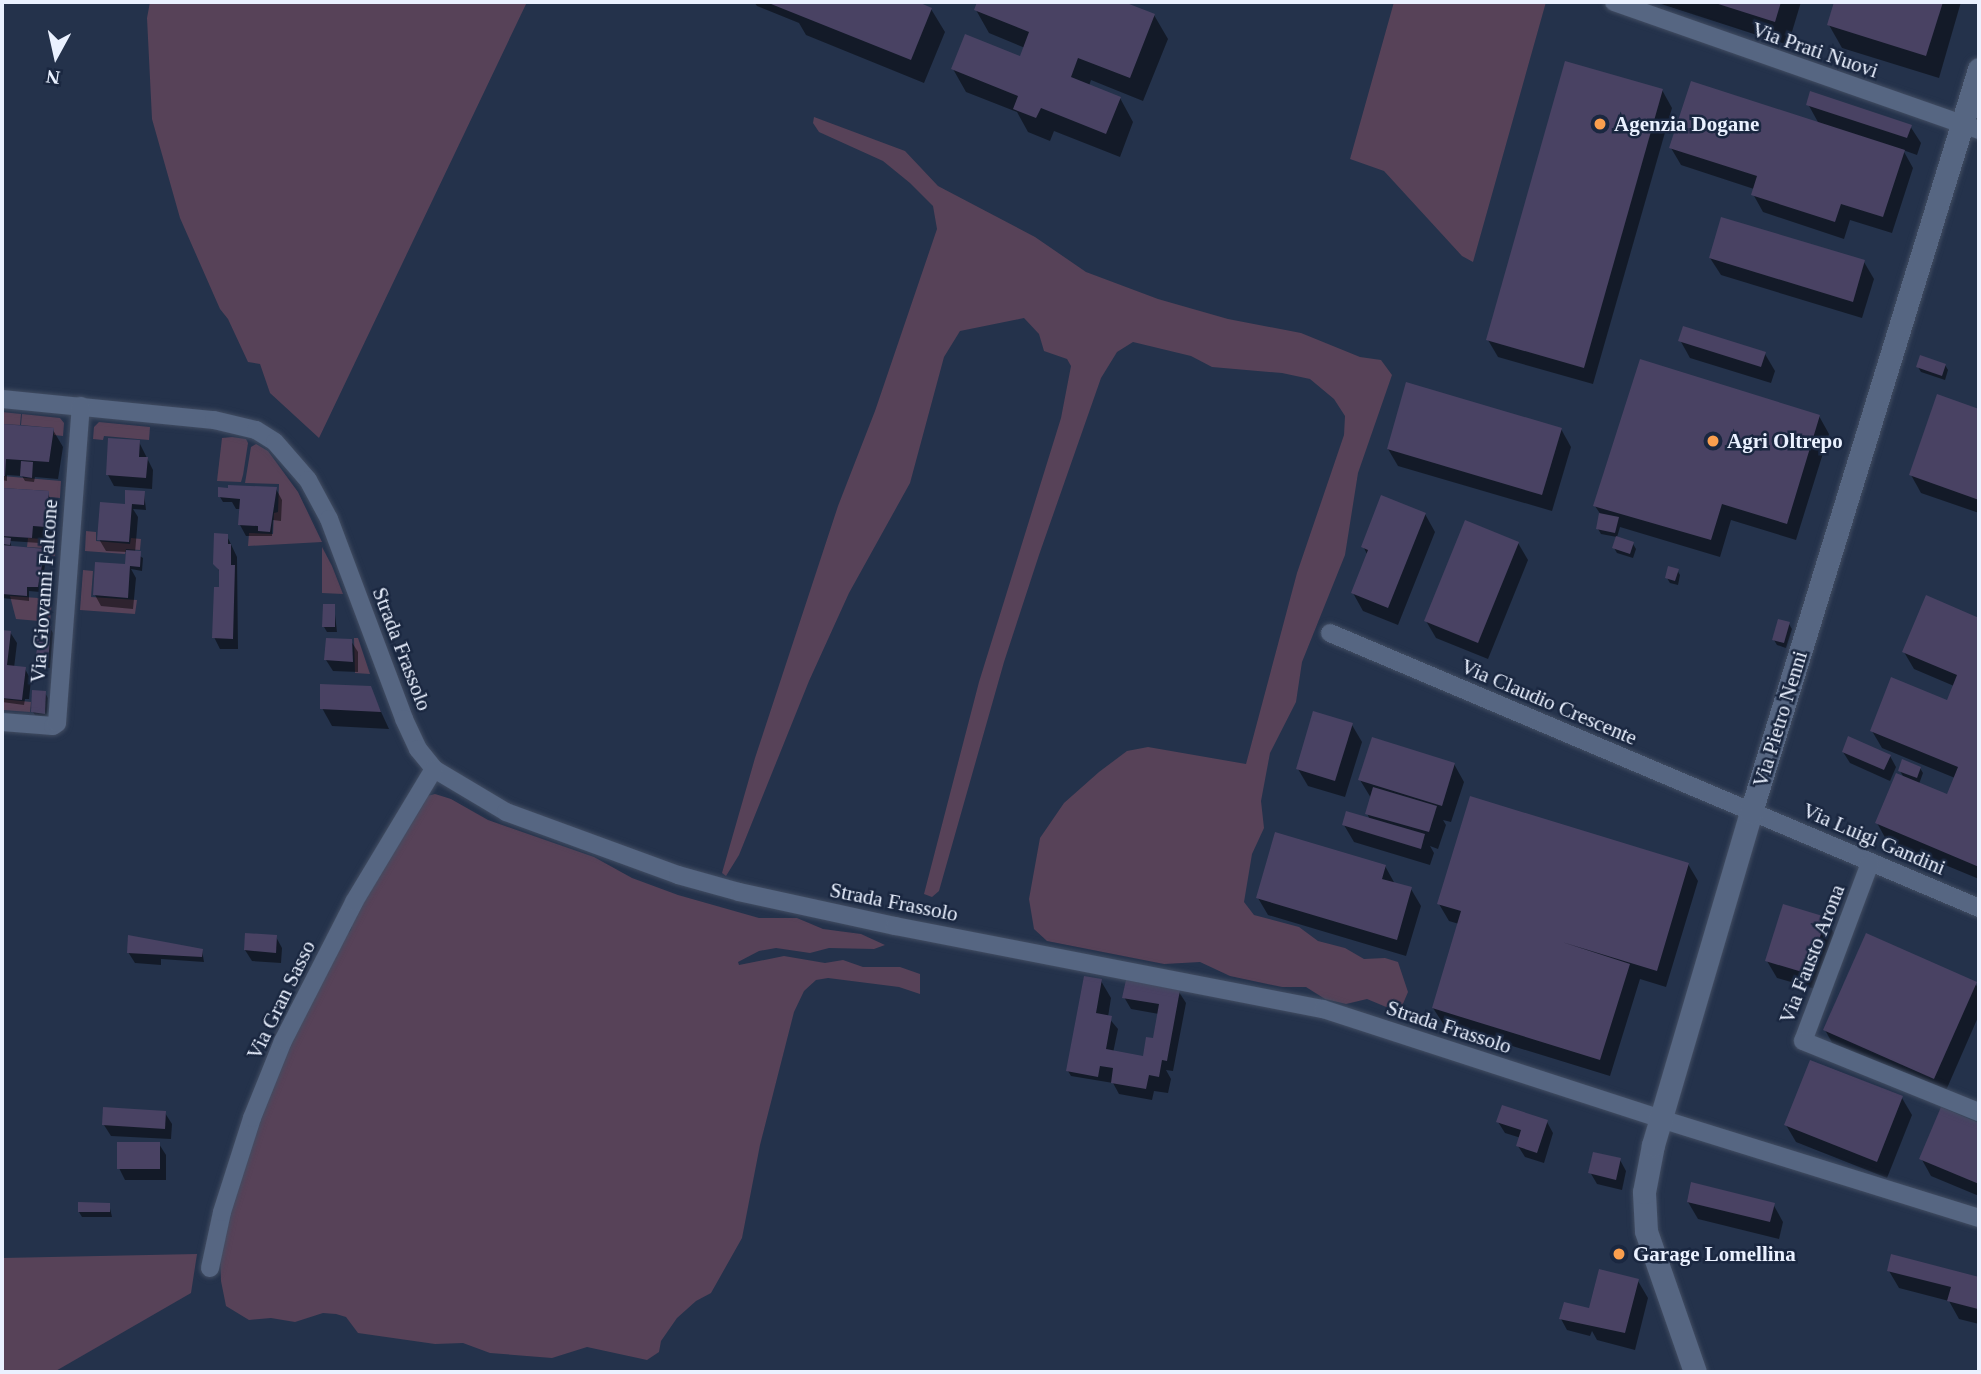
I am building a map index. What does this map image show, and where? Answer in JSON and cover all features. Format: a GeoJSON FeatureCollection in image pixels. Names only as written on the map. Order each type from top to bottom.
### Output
{"type":"FeatureCollection","features":[{"type":"Feature","properties":{"kind":"street","name":"Via Prati Nuovi"},"geometry":{"type":"LineString","coordinates":[[1614,2],[1971,127]]}},
{"type":"Feature","properties":{"kind":"street","name":"Via Pietro Nenni"},"geometry":{"type":"LineString","coordinates":[[1695,1372],[1646,1231],[1644,1192],[1661,1119],[1751,812],[1971,127],[1979,69]]}},
{"type":"Feature","properties":{"kind":"street","name":"Strada Frassolo"},"geometry":{"type":"LineString","coordinates":[[2,399],[236,423],[256,430],[275,442],[291,457],[308,480],[329,519],[404,719],[418,749],[434,769],[506,812],[678,875],[739,892],[895,926],[1323,1009],[1661,1119],[1979,1218]]}},
{"type":"Feature","properties":{"kind":"street","name":"Via Giovanni Falcone"},"geometry":{"type":"LineString","coordinates":[[2,722],[53,726],[57,723],[81,406]]}},
{"type":"Feature","properties":{"kind":"street","name":"Via Claudio Crescente"},"geometry":{"type":"LineString","coordinates":[[1330,633],[1751,812]]}},
{"type":"Feature","properties":{"kind":"street","name":"Via Gran Sasso"},"geometry":{"type":"LineString","coordinates":[[210,1268],[222,1212],[252,1118],[283,1041],[354,902],[434,769]]}},
{"type":"Feature","properties":{"kind":"street","name":"Via Luigi Gandini"},"geometry":{"type":"LineString","coordinates":[[1751,812],[1979,908]]}},
{"type":"Feature","properties":{"kind":"street","name":"Via Fausto Arona"},"geometry":{"type":"LineString","coordinates":[[1870,863],[1803,1041],[1979,1112]]}},
{"type":"Feature","properties":{"kind":"shaded area"},"geometry":{"type":"Polygon","coordinates":[[[150,2],[527,2],[319,438],[270,393],[260,364],[248,362],[228,319],[220,309],[180,218],[152,119],[147,18],[150,2]]]}},
{"type":"Feature","properties":{"kind":"shaded area"},"geometry":{"type":"Polygon","coordinates":[[[1394,2],[1546,2],[1473,262],[1462,256],[1384,171],[1350,159],[1394,2]]]}},
{"type":"Feature","properties":{"kind":"shaded area"},"geometry":{"type":"Polygon","coordinates":[[[814,117],[905,151],[938,186],[1035,237],[1086,272],[1158,299],[1228,319],[1301,333],[1360,357],[1381,360],[1392,375],[1358,473],[1345,555],[1302,662],[1296,702],[1270,753],[1261,801],[1264,828],[1252,854],[1244,902],[1254,915],[1299,927],[1318,941],[1345,948],[1364,959],[1385,958],[1398,962],[1408,992],[1402,1006],[1391,1009],[1367,999],[1346,1004],[1325,999],[1306,987],[1282,987],[1230,976],[1200,962],[1164,964],[1047,941],[1034,929],[1029,899],[1040,838],[1064,803],[1127,751],[1148,747],[1246,764],[1297,573],[1344,435],[1345,416],[1334,399],[1310,379],[1282,373],[1212,367],[1191,356],[1133,342],[1117,352],[1101,378],[1039,555],[1004,662],[939,891],[932,897],[924,894],[979,682],[1061,418],[1071,366],[1067,359],[1044,351],[1039,334],[1024,318],[960,331],[944,357],[910,483],[849,593],[809,681],[739,855],[726,876],[722,873],[755,758],[838,506],[875,411],[937,229],[933,206],[910,183],[883,161],[819,132],[813,123],[814,117]]]}},
{"type":"Feature","properties":{"kind":"shaded area"},"geometry":{"type":"Polygon","coordinates":[[[2,412],[21,414],[20,425],[2,424],[2,412]]]}},
{"type":"Feature","properties":{"kind":"shaded area"},"geometry":{"type":"Polygon","coordinates":[[[22,414],[60,418],[64,423],[63,436],[54,435],[54,428],[21,425],[22,414]]]}},
{"type":"Feature","properties":{"kind":"shaded area"},"geometry":{"type":"Polygon","coordinates":[[[99,422],[150,427],[149,440],[104,436],[103,440],[93,439],[94,427],[99,422]]]}},
{"type":"Feature","properties":{"kind":"shaded area"},"geometry":{"type":"Polygon","coordinates":[[[222,438],[246,439],[248,443],[241,482],[217,481],[222,438]]]}},
{"type":"Feature","properties":{"kind":"shaded area"},"geometry":{"type":"Polygon","coordinates":[[[256,444],[268,451],[298,492],[322,542],[248,546],[249,533],[273,534],[274,513],[278,512],[279,484],[245,483],[251,447],[256,444]]]}},
{"type":"Feature","properties":{"kind":"shaded area"},"geometry":{"type":"Polygon","coordinates":[[[2,476],[61,481],[60,498],[49,497],[49,491],[2,488],[2,476]]]}},
{"type":"Feature","properties":{"kind":"shaded area"},"geometry":{"type":"Polygon","coordinates":[[[86,531],[96,532],[96,541],[130,544],[131,538],[141,539],[140,550],[126,549],[125,554],[85,551],[86,531]]]}},
{"type":"Feature","properties":{"kind":"shaded area"},"geometry":{"type":"Polygon","coordinates":[[[28,538],[57,540],[55,556],[45,555],[45,548],[27,547],[28,538]]]}},
{"type":"Feature","properties":{"kind":"shaded area"},"geometry":{"type":"Polygon","coordinates":[[[322,547],[332,566],[343,594],[322,593],[322,547]]]}},
{"type":"Feature","properties":{"kind":"shaded area"},"geometry":{"type":"Polygon","coordinates":[[[83,570],[93,571],[91,597],[137,600],[135,614],[80,610],[83,570]]]}},
{"type":"Feature","properties":{"kind":"shaded area"},"geometry":{"type":"Polygon","coordinates":[[[10,596],[52,599],[50,622],[16,619],[10,596]]]}},
{"type":"Feature","properties":{"kind":"shaded area"},"geometry":{"type":"Polygon","coordinates":[[[354,638],[358,638],[370,674],[355,673],[354,638]]]}},
{"type":"Feature","properties":{"kind":"shaded area"},"geometry":{"type":"Polygon","coordinates":[[[2,699],[31,702],[30,712],[2,710],[2,699]]]}},
{"type":"Feature","properties":{"kind":"shaded area"},"geometry":{"type":"Polygon","coordinates":[[[435,794],[451,799],[488,820],[594,857],[632,878],[678,895],[759,918],[797,918],[823,929],[861,934],[885,945],[874,949],[829,948],[810,953],[776,948],[759,951],[738,962],[739,965],[784,956],[825,963],[843,960],[863,967],[900,967],[920,974],[920,994],[899,987],[828,978],[816,980],[804,991],[794,1012],[760,1145],[742,1238],[711,1293],[696,1301],[677,1318],[661,1341],[659,1352],[647,1360],[587,1347],[552,1358],[490,1353],[463,1343],[435,1344],[358,1333],[346,1317],[336,1314],[323,1313],[295,1322],[271,1318],[249,1320],[226,1306],[221,1281],[220,1249],[229,1211],[277,1073],[335,948],[351,930],[354,915],[423,797],[435,794]]]}},
{"type":"Feature","properties":{"kind":"shaded area"},"geometry":{"type":"Polygon","coordinates":[[[197,1254],[191,1293],[54,1372],[2,1372],[2,1258],[197,1254]]]}},
{"type":"Feature","properties":{"kind":"building"},"geometry":{"type":"Polygon","coordinates":[[[766,2],[918,2],[932,8],[911,60],[766,2]]]}},
{"type":"Feature","properties":{"kind":"building"},"geometry":{"type":"Polygon","coordinates":[[[977,2],[1124,2],[1155,14],[1130,78],[1078,58],[1071,77],[1121,97],[1106,134],[1041,108],[1036,118],[1013,109],[1018,96],[951,69],[965,34],[1020,56],[1029,32],[974,10],[977,2]]]}},
{"type":"Feature","properties":{"kind":"building"},"geometry":{"type":"Polygon","coordinates":[[[1712,2],[1781,2],[1775,22],[1712,2]]]}},
{"type":"Feature","properties":{"kind":"building"},"geometry":{"type":"Polygon","coordinates":[[[1834,2],[1943,2],[1926,56],[1827,25],[1834,2]]]}},
{"type":"Feature","properties":{"kind":"building"},"geometry":{"type":"Polygon","coordinates":[[[1565,61],[1663,89],[1584,368],[1486,340],[1565,61]]]}},
{"type":"Feature","properties":{"kind":"building"},"geometry":{"type":"Polygon","coordinates":[[[1691,81],[1905,150],[1883,217],[1841,204],[1835,222],[1751,195],[1757,176],[1669,148],[1691,81]]]}},
{"type":"Feature","properties":{"kind":"building"},"geometry":{"type":"Polygon","coordinates":[[[1810,91],[1912,125],[1907,138],[1806,105],[1810,91]]]}},
{"type":"Feature","properties":{"kind":"building"},"geometry":{"type":"Polygon","coordinates":[[[1721,217],[1865,260],[1853,302],[1709,258],[1721,217]]]}},
{"type":"Feature","properties":{"kind":"building"},"geometry":{"type":"Polygon","coordinates":[[[1683,326],[1766,352],[1761,367],[1678,341],[1683,326]]]}},
{"type":"Feature","properties":{"kind":"building"},"geometry":{"type":"Polygon","coordinates":[[[1920,355],[1946,364],[1942,376],[1916,367],[1920,355]]]}},
{"type":"Feature","properties":{"kind":"building","name":"Agri Oltrepo"},"geometry":{"type":"Polygon","coordinates":[[[1640,359],[1820,415],[1787,524],[1722,504],[1711,540],[1593,506],[1640,359]]]}},
{"type":"Feature","properties":{"kind":"building"},"geometry":{"type":"Polygon","coordinates":[[[1406,382],[1562,428],[1542,495],[1387,449],[1406,382]]]}},
{"type":"Feature","properties":{"kind":"building"},"geometry":{"type":"Polygon","coordinates":[[[1937,394],[1979,409],[1979,500],[1909,475],[1937,394]]]}},
{"type":"Feature","properties":{"kind":"building"},"geometry":{"type":"Polygon","coordinates":[[[2,424],[54,428],[49,462],[6,459],[5,476],[2,476],[2,424]]]}},
{"type":"Feature","properties":{"kind":"building"},"geometry":{"type":"Polygon","coordinates":[[[108,438],[140,440],[139,457],[148,457],[146,478],[106,475],[108,438]]]}},
{"type":"Feature","properties":{"kind":"building"},"geometry":{"type":"Polygon","coordinates":[[[21,461],[33,462],[32,478],[20,476],[21,461]]]}},
{"type":"Feature","properties":{"kind":"building"},"geometry":{"type":"Polygon","coordinates":[[[228,485],[277,487],[270,532],[258,531],[258,526],[238,525],[240,499],[218,497],[218,487],[228,488],[228,485]]]}},
{"type":"Feature","properties":{"kind":"building"},"geometry":{"type":"Polygon","coordinates":[[[2,488],[49,491],[46,527],[33,526],[32,538],[2,536],[2,488]]]}},
{"type":"Feature","properties":{"kind":"building"},"geometry":{"type":"Polygon","coordinates":[[[125,490],[145,491],[144,505],[132,504],[129,542],[97,540],[100,502],[125,504],[125,490]]]}},
{"type":"Feature","properties":{"kind":"building"},"geometry":{"type":"Polygon","coordinates":[[[1381,495],[1426,513],[1388,608],[1351,593],[1368,550],[1361,547],[1381,495]]]}},
{"type":"Feature","properties":{"kind":"building"},"geometry":{"type":"Polygon","coordinates":[[[1599,513],[1619,517],[1615,533],[1596,529],[1599,513]]]}},
{"type":"Feature","properties":{"kind":"building"},"geometry":{"type":"Polygon","coordinates":[[[1465,520],[1519,542],[1478,643],[1424,621],[1465,520]]]}},
{"type":"Feature","properties":{"kind":"building"},"geometry":{"type":"Polygon","coordinates":[[[214,533],[228,534],[231,565],[235,565],[233,639],[212,638],[214,587],[219,587],[219,570],[213,564],[214,533]]]}},
{"type":"Feature","properties":{"kind":"building"},"geometry":{"type":"Polygon","coordinates":[[[1616,536],[1634,542],[1630,554],[1612,548],[1616,536]]]}},
{"type":"Feature","properties":{"kind":"building"},"geometry":{"type":"Polygon","coordinates":[[[2,537],[11,538],[10,545],[2,544],[2,537]]]}},
{"type":"Feature","properties":{"kind":"building"},"geometry":{"type":"Polygon","coordinates":[[[2,545],[45,549],[38,587],[27,587],[27,596],[2,594],[2,545]]]}},
{"type":"Feature","properties":{"kind":"building"},"geometry":{"type":"Polygon","coordinates":[[[126,550],[141,551],[140,567],[130,566],[128,598],[93,595],[95,562],[125,564],[126,550]]]}},
{"type":"Feature","properties":{"kind":"building"},"geometry":{"type":"Polygon","coordinates":[[[1668,566],[1679,569],[1675,581],[1665,578],[1668,566]]]}},
{"type":"Feature","properties":{"kind":"building"},"geometry":{"type":"Polygon","coordinates":[[[1926,595],[1979,618],[1979,867],[1875,823],[1896,773],[1947,794],[1958,767],[1870,731],[1891,677],[1947,700],[1957,675],[1902,652],[1926,595]]]}},
{"type":"Feature","properties":{"kind":"building"},"geometry":{"type":"Polygon","coordinates":[[[323,604],[335,604],[335,627],[322,627],[323,604]]]}},
{"type":"Feature","properties":{"kind":"building"},"geometry":{"type":"Polygon","coordinates":[[[1778,619],[1790,622],[1784,643],[1772,640],[1778,619]]]}},
{"type":"Feature","properties":{"kind":"building"},"geometry":{"type":"Polygon","coordinates":[[[38,625],[51,626],[48,664],[34,663],[39,641],[36,641],[38,625]]]}},
{"type":"Feature","properties":{"kind":"building"},"geometry":{"type":"Polygon","coordinates":[[[2,630],[11,631],[7,665],[26,667],[22,700],[2,698],[2,630]]]}},
{"type":"Feature","properties":{"kind":"building"},"geometry":{"type":"Polygon","coordinates":[[[326,638],[352,639],[353,662],[324,660],[326,638]]]}},
{"type":"Feature","properties":{"kind":"building"},"geometry":{"type":"Polygon","coordinates":[[[320,684],[371,686],[381,712],[320,709],[320,684]]]}},
{"type":"Feature","properties":{"kind":"building"},"geometry":{"type":"Polygon","coordinates":[[[32,690],[46,691],[45,714],[31,712],[32,690]]]}},
{"type":"Feature","properties":{"kind":"building"},"geometry":{"type":"Polygon","coordinates":[[[1313,711],[1353,723],[1335,781],[1296,769],[1313,711]]]}},
{"type":"Feature","properties":{"kind":"building"},"geometry":{"type":"Polygon","coordinates":[[[1848,736],[1891,755],[1884,770],[1842,752],[1848,736]]]}},
{"type":"Feature","properties":{"kind":"building"},"geometry":{"type":"Polygon","coordinates":[[[1372,737],[1455,763],[1442,806],[1358,780],[1372,737]]]}},
{"type":"Feature","properties":{"kind":"building"},"geometry":{"type":"Polygon","coordinates":[[[1902,759],[1921,767],[1917,778],[1898,771],[1902,759]]]}},
{"type":"Feature","properties":{"kind":"building"},"geometry":{"type":"Polygon","coordinates":[[[1373,787],[1437,806],[1429,832],[1365,814],[1373,787]]]}},
{"type":"Feature","properties":{"kind":"building"},"geometry":{"type":"Polygon","coordinates":[[[1470,796],[1689,863],[1657,971],[1562,942],[1630,964],[1600,1060],[1432,1008],[1461,911],[1437,904],[1470,796]]]}},
{"type":"Feature","properties":{"kind":"building"},"geometry":{"type":"Polygon","coordinates":[[[1346,811],[1425,834],[1421,849],[1342,825],[1346,811]]]}},
{"type":"Feature","properties":{"kind":"building"},"geometry":{"type":"Polygon","coordinates":[[[1275,832],[1386,865],[1382,879],[1412,887],[1397,940],[1256,898],[1275,832]]]}},
{"type":"Feature","properties":{"kind":"building"},"geometry":{"type":"Polygon","coordinates":[[[1783,904],[1826,917],[1809,974],[1765,961],[1783,904]]]}},
{"type":"Feature","properties":{"kind":"building"},"geometry":{"type":"Polygon","coordinates":[[[245,933],[277,935],[276,953],[244,950],[245,933]]]}},
{"type":"Feature","properties":{"kind":"building"},"geometry":{"type":"Polygon","coordinates":[[[1866,933],[1977,982],[1934,1079],[1823,1030],[1866,933]]]}},
{"type":"Feature","properties":{"kind":"building"},"geometry":{"type":"Polygon","coordinates":[[[128,935],[203,949],[202,957],[127,953],[128,935]]]}},
{"type":"Feature","properties":{"kind":"building"},"geometry":{"type":"Polygon","coordinates":[[[1084,976],[1102,979],[1096,1013],[1112,1016],[1106,1049],[1143,1056],[1146,1037],[1153,1038],[1159,1004],[1122,998],[1126,980],[1180,990],[1167,1061],[1162,1060],[1159,1077],[1149,1075],[1146,1089],[1111,1083],[1113,1068],[1100,1066],[1098,1077],[1066,1071],[1084,976]]]}},
{"type":"Feature","properties":{"kind":"building"},"geometry":{"type":"Polygon","coordinates":[[[1810,1060],[1903,1096],[1877,1162],[1784,1125],[1810,1060]]]}},
{"type":"Feature","properties":{"kind":"building"},"geometry":{"type":"Polygon","coordinates":[[[1502,1105],[1548,1120],[1537,1153],[1516,1146],[1521,1130],[1496,1122],[1502,1105]]]}},
{"type":"Feature","properties":{"kind":"building"},"geometry":{"type":"Polygon","coordinates":[[[103,1107],[166,1111],[165,1129],[102,1125],[103,1107]]]}},
{"type":"Feature","properties":{"kind":"building"},"geometry":{"type":"Polygon","coordinates":[[[1941,1107],[1979,1123],[1979,1184],[1919,1159],[1941,1107]]]}},
{"type":"Feature","properties":{"kind":"building"},"geometry":{"type":"Polygon","coordinates":[[[117,1142],[160,1142],[160,1169],[117,1169],[117,1142]]]}},
{"type":"Feature","properties":{"kind":"building"},"geometry":{"type":"Polygon","coordinates":[[[1593,1152],[1621,1158],[1616,1180],[1588,1173],[1593,1152]]]}},
{"type":"Feature","properties":{"kind":"building"},"geometry":{"type":"Polygon","coordinates":[[[1691,1182],[1775,1203],[1770,1222],[1687,1202],[1691,1182]]]}},
{"type":"Feature","properties":{"kind":"building"},"geometry":{"type":"Polygon","coordinates":[[[78,1202],[110,1203],[110,1212],[78,1212],[78,1202]]]}},
{"type":"Feature","properties":{"kind":"building"},"geometry":{"type":"Polygon","coordinates":[[[1891,1254],[1979,1277],[1978,1309],[1947,1301],[1951,1287],[1887,1271],[1891,1254]]]}},
{"type":"Feature","properties":{"kind":"building"},"geometry":{"type":"Polygon","coordinates":[[[1599,1269],[1639,1279],[1625,1333],[1559,1319],[1564,1302],[1589,1308],[1599,1269]]]}},
{"type":"Feature","properties":{"kind":"place","name":"Agenzia Dogane"},"geometry":{"type":"Point","coordinates":[1600,124]}},
{"type":"Feature","properties":{"kind":"place","name":"Agri Oltrepo"},"geometry":{"type":"Point","coordinates":[1713,441]}},
{"type":"Feature","properties":{"kind":"place","name":"Garage Lomellina"},"geometry":{"type":"Point","coordinates":[1619,1254]}}]}
